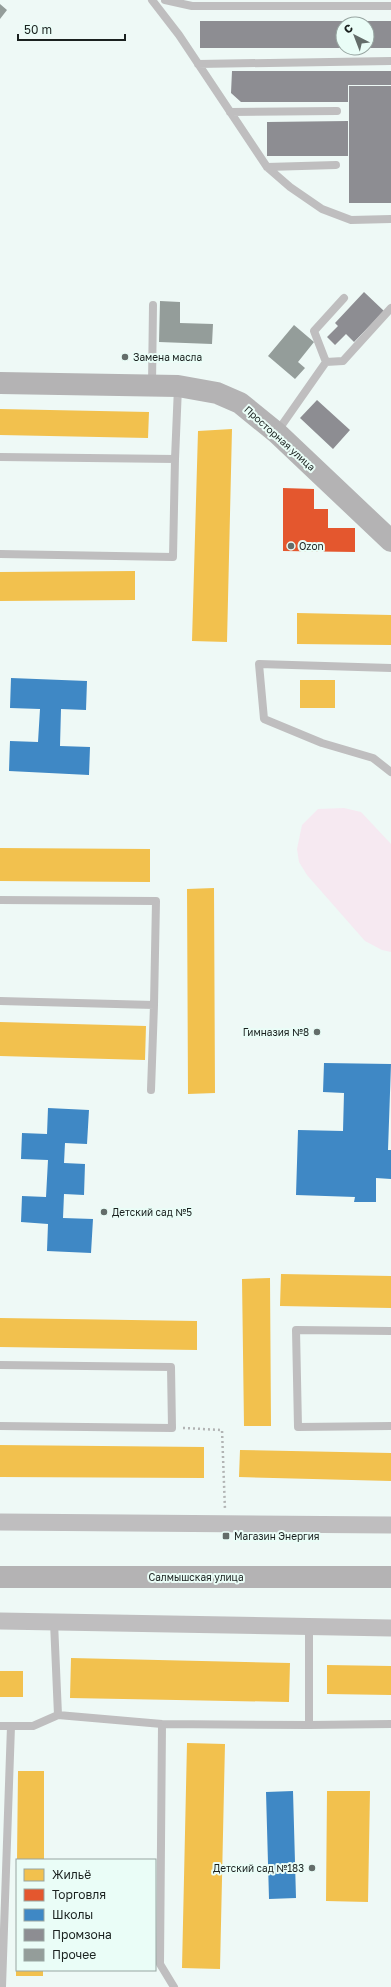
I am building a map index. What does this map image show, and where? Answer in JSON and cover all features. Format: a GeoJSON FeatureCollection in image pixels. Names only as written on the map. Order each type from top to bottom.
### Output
{"type":"FeatureCollection","features":[{"type":"Feature","properties":{"kind":"street","name":"Просторная улица"},"geometry":{"type":"LineString","coordinates":[[0,383],[178,386],[217,393],[240,403],[277,433],[391,541]]}},
{"type":"Feature","properties":{"kind":"street"},"geometry":{"type":"LineString","coordinates":[[0,1522],[391,1525]]}},
{"type":"Feature","properties":{"kind":"street","name":"Салмышская улица"},"geometry":{"type":"LineString","coordinates":[[0,1577],[391,1577]]}},
{"type":"Feature","properties":{"kind":"street"},"geometry":{"type":"LineString","coordinates":[[0,1621],[391,1628]]}},
{"type":"Feature","properties":{"kind":"lane"},"geometry":{"type":"LineString","coordinates":[[152,0],[198,64],[267,167],[290,187],[322,209],[351,220],[391,219]]}},
{"type":"Feature","properties":{"kind":"lane"},"geometry":{"type":"LineString","coordinates":[[165,0],[192,6],[391,6]]}},
{"type":"Feature","properties":{"kind":"lane"},"geometry":{"type":"LineString","coordinates":[[198,64],[391,61]]}},
{"type":"Feature","properties":{"kind":"lane"},"geometry":{"type":"LineString","coordinates":[[230,112],[337,111]]}},
{"type":"Feature","properties":{"kind":"lane"},"geometry":{"type":"LineString","coordinates":[[267,167],[336,165]]}},
{"type":"Feature","properties":{"kind":"lane"},"geometry":{"type":"LineString","coordinates":[[326,362],[314,331],[344,298]]}},
{"type":"Feature","properties":{"kind":"lane"},"geometry":{"type":"LineString","coordinates":[[152,386],[153,305]]}},
{"type":"Feature","properties":{"kind":"lane"},"geometry":{"type":"LineString","coordinates":[[326,362],[343,361],[391,308]]}},
{"type":"Feature","properties":{"kind":"lane"},"geometry":{"type":"LineString","coordinates":[[277,433],[326,362]]}},
{"type":"Feature","properties":{"kind":"lane"},"geometry":{"type":"LineString","coordinates":[[0,554],[173,557],[178,386]]}},
{"type":"Feature","properties":{"kind":"lane"},"geometry":{"type":"LineString","coordinates":[[0,457],[175,459]]}},
{"type":"Feature","properties":{"kind":"lane"},"geometry":{"type":"LineString","coordinates":[[391,668],[259,664],[264,719],[322,743],[373,758],[391,772]]}},
{"type":"Feature","properties":{"kind":"lane"},"geometry":{"type":"LineString","coordinates":[[0,900],[156,901],[151,1090]]}},
{"type":"Feature","properties":{"kind":"lane"},"geometry":{"type":"LineString","coordinates":[[0,1001],[154,1005]]}},
{"type":"Feature","properties":{"kind":"lane"},"geometry":{"type":"LineString","coordinates":[[391,1332],[296,1330],[298,1427],[391,1426]]}},
{"type":"Feature","properties":{"kind":"lane"},"geometry":{"type":"LineString","coordinates":[[0,1365],[171,1367],[172,1428],[0,1426]]}},
{"type":"Feature","properties":{"kind":"lane"},"geometry":{"type":"LineString","coordinates":[[54,1622],[58,1714]]}},
{"type":"Feature","properties":{"kind":"lane"},"geometry":{"type":"LineString","coordinates":[[309,1627],[309,1725]]}},
{"type":"Feature","properties":{"kind":"lane"},"geometry":{"type":"LineString","coordinates":[[0,1726],[33,1726],[58,1714],[162,1724],[391,1724]]}},
{"type":"Feature","properties":{"kind":"lane"},"geometry":{"type":"LineString","coordinates":[[162,1724],[160,1964],[174,1987]]}},
{"type":"Feature","properties":{"kind":"lane"},"geometry":{"type":"LineString","coordinates":[[2,1987],[11,1726]]}},
{"type":"Feature","properties":{"kind":"path"},"geometry":{"type":"LineString","coordinates":[[172,1428],[222,1430],[225,1524]]}},
{"type":"Feature","properties":{"kind":"shaded area"},"geometry":{"type":"Polygon","coordinates":[[[344,808],[361,812],[391,844],[391,952],[382,950],[365,941],[307,875],[299,862],[297,849],[302,825],[318,809],[344,808]]]}},
{"type":"Feature","properties":{"kind":"building: Жильё"},"geometry":{"type":"Polygon","coordinates":[[[0,409],[149,412],[148,438],[0,435],[0,409]]]}},
{"type":"Feature","properties":{"kind":"building: Жильё"},"geometry":{"type":"Polygon","coordinates":[[[232,429],[227,642],[192,641],[198,431],[232,429]]]}},
{"type":"Feature","properties":{"kind":"building: Жильё"},"geometry":{"type":"Polygon","coordinates":[[[135,571],[135,600],[0,601],[0,572],[135,571]]]}},
{"type":"Feature","properties":{"kind":"building: Жильё"},"geometry":{"type":"Polygon","coordinates":[[[297,613],[391,615],[391,645],[297,644],[297,613]]]}},
{"type":"Feature","properties":{"kind":"building: Жильё"},"geometry":{"type":"Polygon","coordinates":[[[300,680],[335,680],[335,708],[300,708],[300,680]]]}},
{"type":"Feature","properties":{"kind":"building: Жильё"},"geometry":{"type":"Polygon","coordinates":[[[0,848],[150,849],[150,882],[0,881],[0,848]]]}},
{"type":"Feature","properties":{"kind":"building: Жильё"},"geometry":{"type":"Polygon","coordinates":[[[214,888],[215,1093],[188,1094],[187,889],[214,888]]]}},
{"type":"Feature","properties":{"kind":"building: Жильё"},"geometry":{"type":"Polygon","coordinates":[[[0,1022],[146,1026],[145,1060],[0,1056],[0,1022]]]}},
{"type":"Feature","properties":{"kind":"building: Жильё"},"geometry":{"type":"Polygon","coordinates":[[[281,1274],[391,1276],[391,1308],[280,1306],[281,1274]]]}},
{"type":"Feature","properties":{"kind":"building: Жильё"},"geometry":{"type":"Polygon","coordinates":[[[270,1278],[271,1426],[244,1426],[242,1279],[270,1278]]]}},
{"type":"Feature","properties":{"kind":"building: Жильё"},"geometry":{"type":"Polygon","coordinates":[[[0,1318],[197,1321],[197,1350],[0,1347],[0,1318]]]}},
{"type":"Feature","properties":{"kind":"building: Жильё"},"geometry":{"type":"Polygon","coordinates":[[[0,1445],[204,1447],[204,1478],[0,1477],[0,1445]]]}},
{"type":"Feature","properties":{"kind":"building: Жильё"},"geometry":{"type":"Polygon","coordinates":[[[240,1450],[391,1453],[391,1481],[239,1477],[240,1450]]]}},
{"type":"Feature","properties":{"kind":"building: Жильё"},"geometry":{"type":"Polygon","coordinates":[[[71,1658],[290,1663],[289,1702],[70,1698],[71,1658]]]}},
{"type":"Feature","properties":{"kind":"building: Жильё"},"geometry":{"type":"Polygon","coordinates":[[[327,1665],[391,1666],[391,1695],[327,1694],[327,1665]]]}},
{"type":"Feature","properties":{"kind":"building: Жильё"},"geometry":{"type":"Polygon","coordinates":[[[0,1671],[23,1671],[23,1697],[0,1697],[0,1671]]]}},
{"type":"Feature","properties":{"kind":"building: Жильё"},"geometry":{"type":"Polygon","coordinates":[[[187,1743],[225,1744],[220,1969],[182,1968],[187,1743]]]}},
{"type":"Feature","properties":{"kind":"building: Жильё"},"geometry":{"type":"Polygon","coordinates":[[[18,1771],[44,1771],[44,1859],[17,1859],[18,1771]]]}},
{"type":"Feature","properties":{"kind":"building: Жильё"},"geometry":{"type":"Polygon","coordinates":[[[327,1791],[370,1791],[368,1902],[326,1901],[327,1791]]]}},
{"type":"Feature","properties":{"kind":"building: Жильё"},"geometry":{"type":"Polygon","coordinates":[[[16,1971],[43,1971],[43,1976],[16,1976],[16,1971]]]}},
{"type":"Feature","properties":{"kind":"building: Торговля"},"geometry":{"type":"Polygon","coordinates":[[[283,488],[314,489],[314,509],[328,509],[328,528],[355,528],[355,552],[283,551],[283,488]]]}},
{"type":"Feature","properties":{"kind":"building: Школы"},"geometry":{"type":"Polygon","coordinates":[[[11,678],[87,681],[86,710],[61,709],[60,746],[90,747],[89,775],[9,771],[10,741],[38,742],[40,709],[10,708],[11,678]]]}},
{"type":"Feature","properties":{"kind":"building: Школы"},"geometry":{"type":"Polygon","coordinates":[[[324,1063],[391,1064],[388,1150],[391,1150],[391,1179],[376,1178],[376,1202],[354,1202],[355,1197],[296,1195],[298,1130],[343,1131],[344,1093],[323,1092],[324,1063]]]}},
{"type":"Feature","properties":{"kind":"building: Школы"},"geometry":{"type":"Polygon","coordinates":[[[48,1108],[89,1110],[87,1144],[65,1143],[64,1163],[85,1164],[84,1195],[64,1194],[63,1218],[93,1219],[91,1253],[47,1251],[48,1224],[21,1222],[22,1196],[46,1197],[48,1160],[21,1159],[22,1133],[47,1134],[48,1108]]]}},
{"type":"Feature","properties":{"kind":"building: Школы"},"geometry":{"type":"Polygon","coordinates":[[[293,1791],[296,1898],[269,1899],[266,1792],[293,1791]]]}},
{"type":"Feature","properties":{"kind":"building: Промзона"},"geometry":{"type":"Polygon","coordinates":[[[200,21],[335,21],[335,48],[200,48],[200,21]]]}},
{"type":"Feature","properties":{"kind":"building: Промзона"},"geometry":{"type":"Polygon","coordinates":[[[375,21],[391,21],[391,48],[375,48],[375,21]]]}},
{"type":"Feature","properties":{"kind":"building: Промзона"},"geometry":{"type":"Polygon","coordinates":[[[232,71],[391,71],[391,85],[348,85],[348,102],[241,102],[231,93],[232,71]]]}},
{"type":"Feature","properties":{"kind":"building: Промзона"},"geometry":{"type":"Polygon","coordinates":[[[349,86],[391,86],[391,203],[349,203],[349,86]]]}},
{"type":"Feature","properties":{"kind":"building: Промзона"},"geometry":{"type":"Polygon","coordinates":[[[348,121],[348,156],[267,156],[267,122],[348,121]]]}},
{"type":"Feature","properties":{"kind":"building: Промзона"},"geometry":{"type":"Polygon","coordinates":[[[364,292],[384,311],[354,342],[346,334],[335,345],[327,337],[338,326],[335,323],[364,292]]]}},
{"type":"Feature","properties":{"kind":"building: Промзона"},"geometry":{"type":"Polygon","coordinates":[[[317,400],[350,430],[333,449],[300,418],[317,400]]]}},
{"type":"Feature","properties":{"kind":"building: Прочее"},"geometry":{"type":"Polygon","coordinates":[[[0,4],[7,10],[0,19],[0,4]]]}},
{"type":"Feature","properties":{"kind":"building: Прочее"},"geometry":{"type":"Polygon","coordinates":[[[160,301],[180,302],[180,323],[213,324],[212,344],[159,342],[160,301]]]}},
{"type":"Feature","properties":{"kind":"building: Прочее"},"geometry":{"type":"Polygon","coordinates":[[[294,325],[314,342],[298,362],[305,368],[295,379],[268,356],[294,325]]]}},
{"type":"Feature","properties":{"kind":"place","name":"Замена масла"},"geometry":{"type":"Point","coordinates":[125,357]}},
{"type":"Feature","properties":{"kind":"place","name":"Ozon"},"geometry":{"type":"Point","coordinates":[291,546]}},
{"type":"Feature","properties":{"kind":"place","name":"Гимназия №8"},"geometry":{"type":"Point","coordinates":[317,1032]}},
{"type":"Feature","properties":{"kind":"place","name":"Детский сад №5"},"geometry":{"type":"Point","coordinates":[104,1212]}},
{"type":"Feature","properties":{"kind":"place","name":"Магазин Энергия"},"geometry":{"type":"Point","coordinates":[226,1536]}},
{"type":"Feature","properties":{"kind":"place","name":"Детский сад №183"},"geometry":{"type":"Point","coordinates":[312,1868]}}]}
